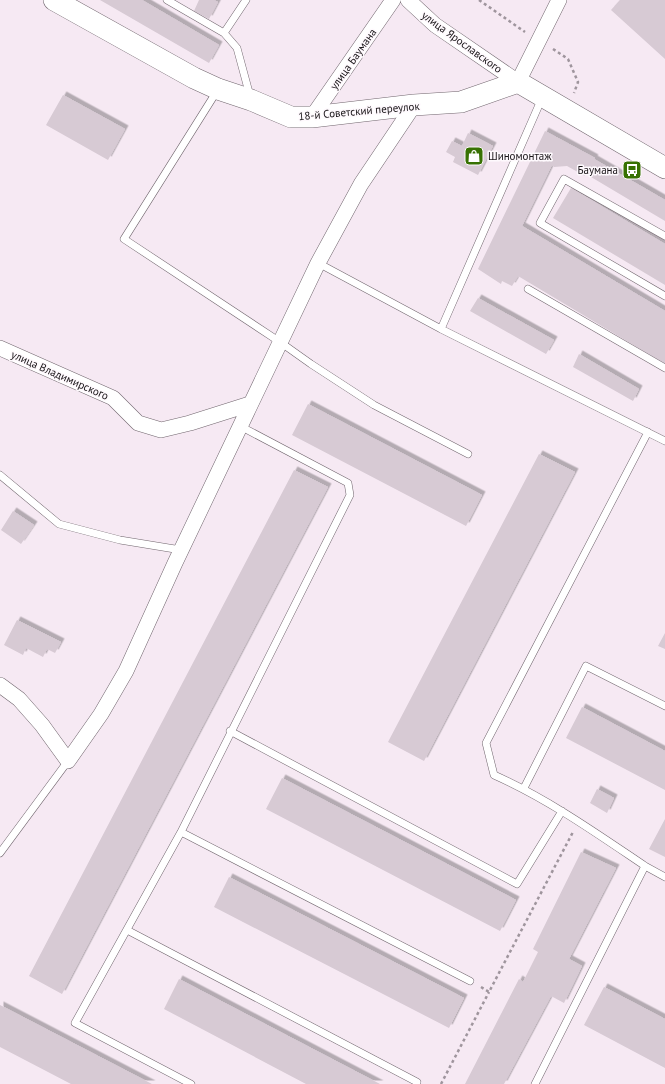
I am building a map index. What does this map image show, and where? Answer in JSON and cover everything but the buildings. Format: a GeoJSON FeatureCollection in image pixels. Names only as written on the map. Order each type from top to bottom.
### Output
{"type":"FeatureCollection","features":[{"type":"Feature","properties":{"kind":"street","name":"18-й Советский переулок"},"geometry":{"type":"LineString","coordinates":[[54,0],[194,78],[218,89],[251,100],[291,117],[312,117],[414,105],[462,102],[518,82]]}},
{"type":"Feature","properties":{"kind":"street","name":"улица Баумана"},"geometry":{"type":"LineString","coordinates":[[312,117],[394,0]]}},
{"type":"Feature","properties":{"kind":"street","name":"улица Ярославского"},"geometry":{"type":"LineString","coordinates":[[408,0],[435,25],[518,82]]}},
{"type":"Feature","properties":{"kind":"street"},"geometry":{"type":"LineString","coordinates":[[559,0],[518,82],[665,168]]}},
{"type":"Feature","properties":{"kind":"street"},"geometry":{"type":"LineString","coordinates":[[0,684],[19,700],[42,725],[68,761],[101,714],[126,671],[181,550],[318,262],[361,184],[414,105]]}},
{"type":"Feature","properties":{"kind":"street","name":"улица Владимирского"},"geometry":{"type":"LineString","coordinates":[[0,348],[113,398],[138,423],[161,430],[190,423],[250,404]]}},
{"type":"Feature","properties":{"kind":"lane"},"geometry":{"type":"LineString","coordinates":[[167,0],[176,2],[224,34],[237,48],[251,100]]}},
{"type":"Feature","properties":{"kind":"lane"},"geometry":{"type":"LineString","coordinates":[[224,34],[246,0]]}},
{"type":"Feature","properties":{"kind":"lane"},"geometry":{"type":"LineString","coordinates":[[218,89],[124,239],[374,405],[468,454]]}},
{"type":"Feature","properties":{"kind":"lane"},"geometry":{"type":"LineString","coordinates":[[442,329],[542,97]]}},
{"type":"Feature","properties":{"kind":"lane"},"geometry":{"type":"LineString","coordinates":[[665,236],[564,179],[540,223],[665,296]]}},
{"type":"Feature","properties":{"kind":"lane"},"geometry":{"type":"LineString","coordinates":[[318,262],[442,329],[665,441]]}},
{"type":"Feature","properties":{"kind":"lane"},"geometry":{"type":"LineString","coordinates":[[528,289],[665,368]]}},
{"type":"Feature","properties":{"kind":"lane"},"geometry":{"type":"LineString","coordinates":[[191,1084],[75,1024],[181,832],[230,731],[350,495],[348,483],[240,426]]}},
{"type":"Feature","properties":{"kind":"lane"},"geometry":{"type":"LineString","coordinates":[[648,432],[486,743],[494,775],[524,788],[665,878]]}},
{"type":"Feature","properties":{"kind":"lane"},"geometry":{"type":"LineString","coordinates":[[0,475],[59,524],[120,540],[181,550]]}},
{"type":"Feature","properties":{"kind":"lane"},"geometry":{"type":"LineString","coordinates":[[524,788],[586,666],[665,706]]}},
{"type":"Feature","properties":{"kind":"lane"},"geometry":{"type":"LineString","coordinates":[[230,731],[517,884],[562,811]]}},
{"type":"Feature","properties":{"kind":"lane"},"geometry":{"type":"LineString","coordinates":[[0,853],[68,761]]}},
{"type":"Feature","properties":{"kind":"lane"},"geometry":{"type":"LineString","coordinates":[[181,832],[470,981]]}},
{"type":"Feature","properties":{"kind":"lane"},"geometry":{"type":"LineString","coordinates":[[535,1084],[645,866]]}},
{"type":"Feature","properties":{"kind":"lane"},"geometry":{"type":"LineString","coordinates":[[127,930],[417,1082]]}},
{"type":"Feature","properties":{"kind":"path"},"geometry":{"type":"LineString","coordinates":[[441,1084],[579,822]]}},
{"type":"Feature","properties":{"kind":"path"},"geometry":{"type":"LineString","coordinates":[[470,981],[489,992]]}},
{"type":"Feature","properties":{"kind":"place","name":"Шиномонтаж"},"geometry":{"type":"Point","coordinates":[474,156]}},
{"type":"Feature","properties":{"kind":"place","name":"Баумана"},"geometry":{"type":"Point","coordinates":[632,170]}}]}
